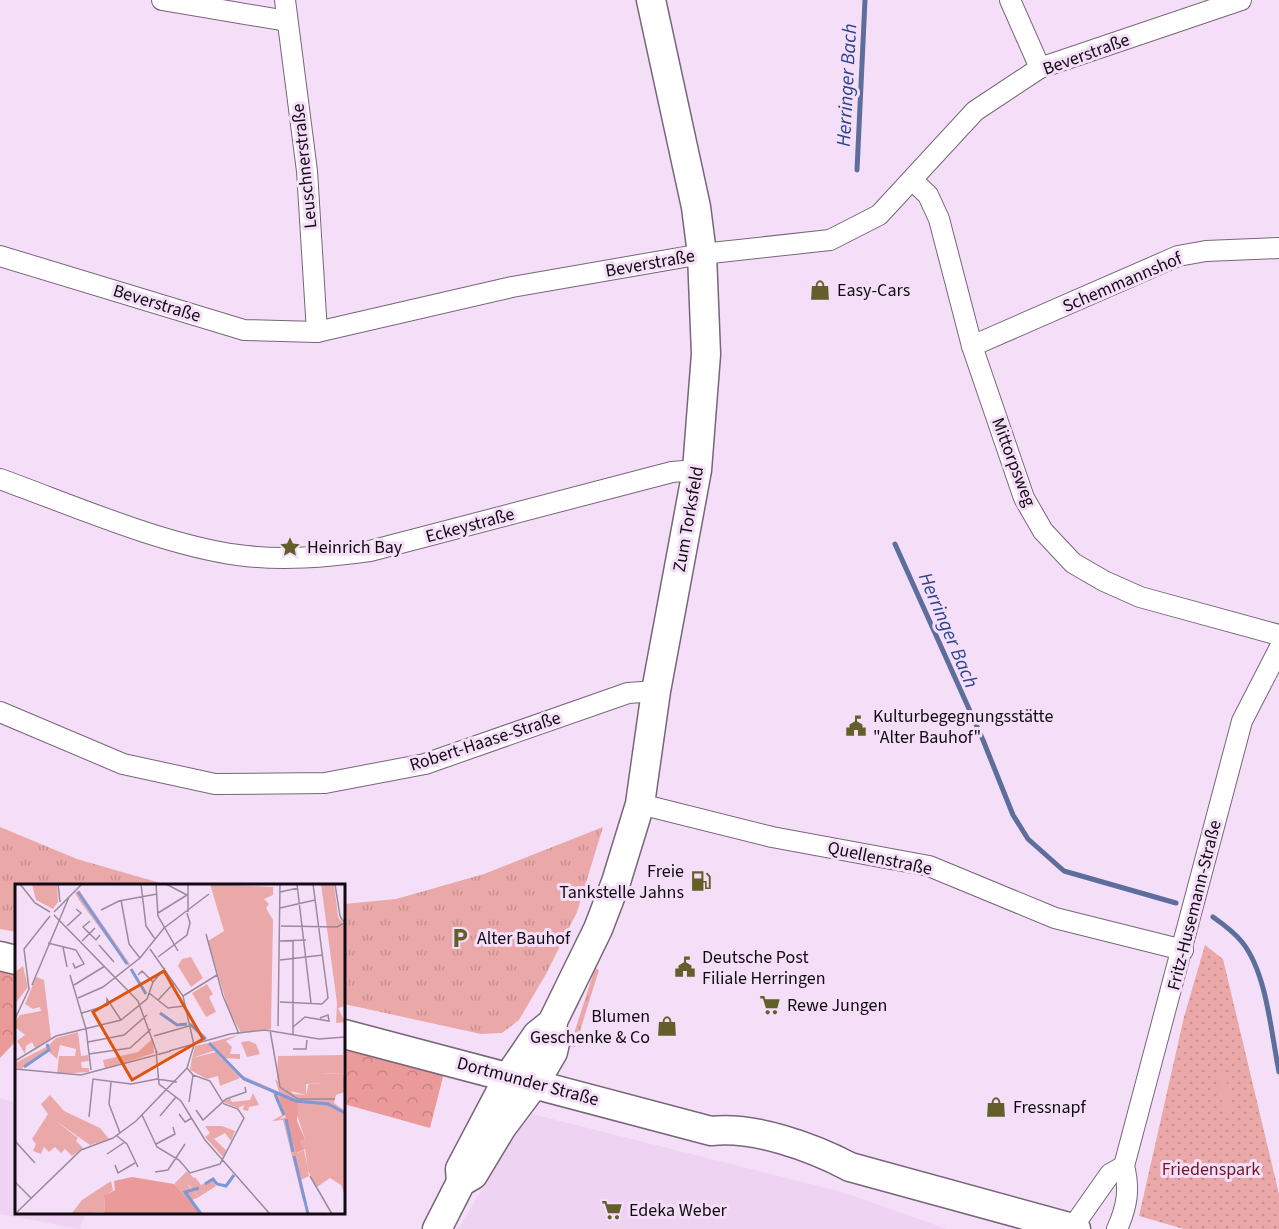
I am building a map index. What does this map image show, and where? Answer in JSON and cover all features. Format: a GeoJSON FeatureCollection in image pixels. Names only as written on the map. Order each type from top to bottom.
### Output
{"type":"FeatureCollection","features":[{"type":"Feature","properties":{"kind":"main road","name":"Zum Torksfeld"},"geometry":{"type":"LineString","coordinates":[[437,1229],[462,1182],[460,1169],[522,1080],[553,1052],[555,1043],[552,1023],[598,929],[620,873],[640,804],[656,691],[697,470],[703,418],[706,354],[702,254],[696,207],[651,0]]}},
{"type":"Feature","properties":{"kind":"main road"},"geometry":{"type":"LineString","coordinates":[[0,956],[15,960]]}},
{"type":"Feature","properties":{"kind":"main road","name":"Dortmunder Straße"},"geometry":{"type":"LineString","coordinates":[[345,1034],[711,1131],[745,1131],[822,1152],[850,1167],[1074,1228]]}},
{"type":"Feature","properties":{"kind":"street"},"geometry":{"type":"LineString","coordinates":[[162,0],[236,7],[287,21]]}},
{"type":"Feature","properties":{"kind":"street","name":"Leuschnerstraße"},"geometry":{"type":"LineString","coordinates":[[285,0],[307,171],[317,332]]}},
{"type":"Feature","properties":{"kind":"street"},"geometry":{"type":"LineString","coordinates":[[1010,0],[1040,68]]}},
{"type":"Feature","properties":{"kind":"street","name":"Beverstraße"},"geometry":{"type":"LineString","coordinates":[[0,256],[244,330],[317,332],[512,287],[702,254],[830,240],[879,215],[913,181],[975,111],[1040,68],[1241,0]]}},
{"type":"Feature","properties":{"kind":"street","name":"Mittorpsweg"},"geometry":{"type":"LineString","coordinates":[[913,181],[928,195],[939,219],[972,346],[1024,498],[1043,531],[1072,563],[1140,597],[1279,635]]}},
{"type":"Feature","properties":{"kind":"street","name":"Schemmannshof"},"geometry":{"type":"LineString","coordinates":[[972,346],[1178,256],[1206,251],[1279,248]]}},
{"type":"Feature","properties":{"kind":"street","name":"Eckeystraße"},"geometry":{"type":"LineString","coordinates":[[0,479],[196,546],[238,555],[282,558],[328,557],[370,551],[672,472],[697,470]]}},
{"type":"Feature","properties":{"kind":"street","name":"Fritz-Husemann-Straße"},"geometry":{"type":"LineString","coordinates":[[1117,1229],[1127,1201],[1129,1185],[1124,1166],[1242,721],[1279,650]]}},
{"type":"Feature","properties":{"kind":"street","name":"Robert-Haase-Straße"},"geometry":{"type":"LineString","coordinates":[[0,712],[123,764],[214,784],[325,783],[424,764],[628,693],[656,691]]}},
{"type":"Feature","properties":{"kind":"street","name":"Quellenstraße"},"geometry":{"type":"LineString","coordinates":[[640,804],[772,837],[929,866],[1055,918],[1182,950]]}},
{"type":"Feature","properties":{"kind":"street"},"geometry":{"type":"LineString","coordinates":[[1074,1228],[1110,1174],[1124,1166]]}},
{"type":"Feature","properties":{"kind":"shaded area"},"geometry":{"type":"Polygon","coordinates":[[[0,1098],[15,1103],[15,1214],[85,1214],[80,1229],[0,1214],[0,1098]]]}},
{"type":"Feature","properties":{"kind":"shaded area"},"geometry":{"type":"Polygon","coordinates":[[[532,1114],[842,1192],[947,1229],[458,1229],[515,1135],[532,1114]]]}},
{"type":"Feature","properties":{"kind":"green space"},"geometry":{"type":"Polygon","coordinates":[[[0,827],[77,859],[164,884],[15,884],[15,932],[0,929],[0,827]]]}},
{"type":"Feature","properties":{"kind":"green space"},"geometry":{"type":"Polygon","coordinates":[[[603,827],[577,912],[546,974],[519,1020],[502,1033],[481,1034],[345,1004],[345,904],[396,899],[484,874],[603,827]]]}},
{"type":"Feature","properties":{"kind":"green space","name":"Friedenspark"},"geometry":{"type":"Polygon","coordinates":[[[1205,945],[1223,959],[1279,1194],[1279,1229],[1184,1229],[1139,1216],[1184,1017],[1205,945]]]}},
{"type":"Feature","properties":{"kind":"green space"},"geometry":{"type":"Polygon","coordinates":[[[0,967],[15,971],[15,1042],[0,1058],[0,967]]]}},
{"type":"Feature","properties":{"kind":"green space"},"geometry":{"type":"Polygon","coordinates":[[[595,968],[599,970],[575,1047],[570,1046],[595,968]]]}},
{"type":"Feature","properties":{"kind":"green space"},"geometry":{"type":"Polygon","coordinates":[[[345,1043],[446,1065],[430,1128],[345,1104],[345,1043]]]}},
{"type":"Feature","properties":{"kind":"green space"},"geometry":{"type":"Polygon","coordinates":[[[1225,1075],[1233,1110],[1224,1112],[1216,1076],[1225,1075]]]}},
{"type":"Feature","properties":{"kind":"waterway","name":"Herringer Bach"},"geometry":{"type":"LineString","coordinates":[[857,170],[865,0]]}},
{"type":"Feature","properties":{"kind":"waterway","name":"Herringer Bach"},"geometry":{"type":"LineString","coordinates":[[895,544],[983,740],[1013,815],[1028,839],[1064,871],[1176,903]]}},
{"type":"Feature","properties":{"kind":"waterway","name":"Herringer Bach"},"geometry":{"type":"LineString","coordinates":[[1213,917],[1242,942],[1257,970],[1267,1004],[1279,1072]]}},
{"type":"Feature","properties":{"kind":"place","name":"Easy-Cars"},"geometry":{"type":"Point","coordinates":[820,290]}},
{"type":"Feature","properties":{"kind":"place","name":"Heinrich Bay"},"geometry":{"type":"Point","coordinates":[290,547]}},
{"type":"Feature","properties":{"kind":"place","name":"Kulturbegegnungsstätte \"Alter Bauhof\""},"geometry":{"type":"Point","coordinates":[856,726]}},
{"type":"Feature","properties":{"kind":"place","name":"Freie Tankstelle Jahns"},"geometry":{"type":"Point","coordinates":[701,881]}},
{"type":"Feature","properties":{"kind":"place","name":"Alter Bauhof"},"geometry":{"type":"Point","coordinates":[460,938]}},
{"type":"Feature","properties":{"kind":"place","name":"Deutsche Post Filiale Herringen"},"geometry":{"type":"Point","coordinates":[685,967]}},
{"type":"Feature","properties":{"kind":"place","name":"Rewe Jungen"},"geometry":{"type":"Point","coordinates":[770,1005]}},
{"type":"Feature","properties":{"kind":"place","name":"Blumen Geschenke & Co"},"geometry":{"type":"Point","coordinates":[667,1026]}},
{"type":"Feature","properties":{"kind":"place","name":"Fressnapf"},"geometry":{"type":"Point","coordinates":[996,1107]}},
{"type":"Feature","properties":{"kind":"place","name":"Edeka Weber"},"geometry":{"type":"Point","coordinates":[612,1210]}}]}
